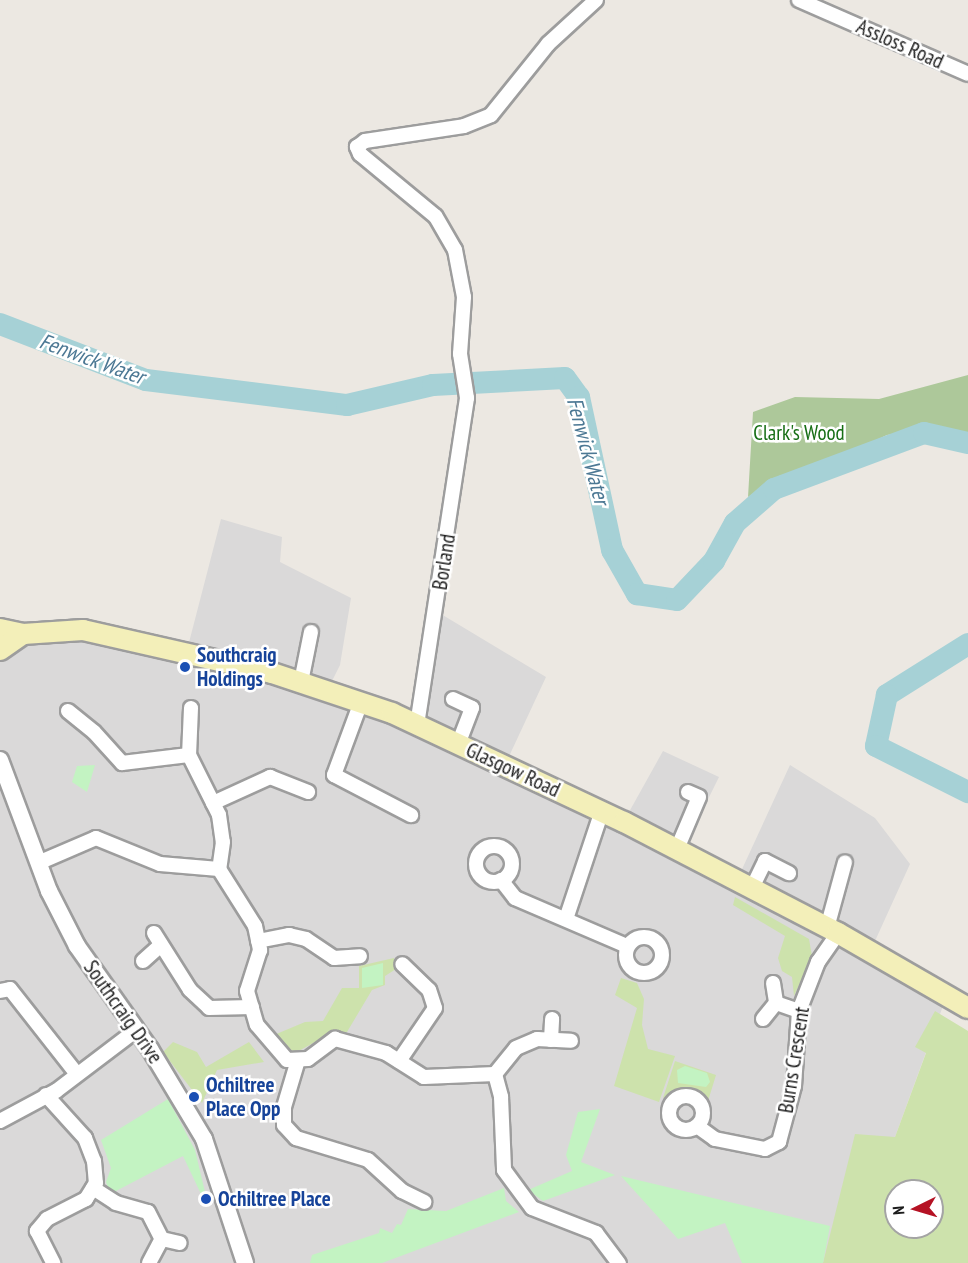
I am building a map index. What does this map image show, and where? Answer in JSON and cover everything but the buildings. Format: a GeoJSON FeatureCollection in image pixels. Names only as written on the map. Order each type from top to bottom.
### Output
{"type":"FeatureCollection","features":[{"type":"Feature","properties":{"kind":"main road","name":"Glasgow Road"},"geometry":{"type":"LineString","coordinates":[[0,629],[23,634],[83,630],[301,682],[361,702],[417,725],[602,811],[832,931],[968,1008]]}},
{"type":"Feature","properties":{"kind":"main road"},"geometry":{"type":"LineString","coordinates":[[0,650],[23,634]]}},
{"type":"Feature","properties":{"kind":"street","name":"Borland"},"geometry":{"type":"LineString","coordinates":[[417,725],[467,398],[460,354],[464,297],[455,250],[435,216],[360,154],[357,147],[365,141],[472,124],[491,115],[548,44],[596,0]]}},
{"type":"Feature","properties":{"kind":"street","name":"Assloss Road"},"geometry":{"type":"LineString","coordinates":[[799,0],[968,74]]}},
{"type":"Feature","properties":{"kind":"street"},"geometry":{"type":"LineString","coordinates":[[301,682],[312,632]]}},
{"type":"Feature","properties":{"kind":"street"},"geometry":{"type":"LineString","coordinates":[[453,699],[472,708],[458,744]]}},
{"type":"Feature","properties":{"kind":"street"},"geometry":{"type":"LineString","coordinates":[[361,702],[334,775],[411,815]]}},
{"type":"Feature","properties":{"kind":"street"},"geometry":{"type":"LineString","coordinates":[[191,708],[189,754],[213,803],[223,842],[219,869],[255,926],[260,950],[247,992],[257,1025],[287,1060],[308,1059],[335,1039],[361,1043],[399,1061],[424,1077],[495,1074],[516,1048],[537,1039],[571,1041]]}},
{"type":"Feature","properties":{"kind":"street"},"geometry":{"type":"LineString","coordinates":[[68,711],[94,732],[123,763],[189,754]]}},
{"type":"Feature","properties":{"kind":"street","name":"Southcraig Drive"},"geometry":{"type":"LineString","coordinates":[[0,760],[38,863],[77,946],[180,1094],[204,1139],[245,1263]]}},
{"type":"Feature","properties":{"kind":"street"},"geometry":{"type":"LineString","coordinates":[[213,803],[270,777],[308,792]]}},
{"type":"Feature","properties":{"kind":"street"},"geometry":{"type":"LineString","coordinates":[[676,849],[699,797],[688,792]]}},
{"type":"Feature","properties":{"kind":"street"},"geometry":{"type":"LineString","coordinates":[[566,919],[602,811]]}},
{"type":"Feature","properties":{"kind":"street"},"geometry":{"type":"LineString","coordinates":[[38,863],[96,838],[160,864],[219,869]]}},
{"type":"Feature","properties":{"kind":"street"},"geometry":{"type":"LineString","coordinates":[[752,888],[765,861],[789,873]]}},
{"type":"Feature","properties":{"kind":"street","name":"Burns Crescent"},"geometry":{"type":"LineString","coordinates":[[697,1126],[716,1139],[765,1149],[779,1142],[794,1086],[800,1011],[832,931],[845,862]]}},
{"type":"Feature","properties":{"kind":"street"},"geometry":{"type":"LineString","coordinates":[[501,880],[515,898],[627,946]]}},
{"type":"Feature","properties":{"kind":"street"},"geometry":{"type":"LineString","coordinates":[[154,933],[190,990],[209,1008],[252,1007]]}},
{"type":"Feature","properties":{"kind":"street"},"geometry":{"type":"LineString","coordinates":[[258,941],[289,935],[306,939],[334,958],[360,956]]}},
{"type":"Feature","properties":{"kind":"street"},"geometry":{"type":"LineString","coordinates":[[143,961],[161,945]]}},
{"type":"Feature","properties":{"kind":"street"},"geometry":{"type":"LineString","coordinates":[[399,1061],[435,1008],[429,990],[402,964]]}},
{"type":"Feature","properties":{"kind":"street"},"geometry":{"type":"LineString","coordinates":[[763,1019],[776,1003],[773,982]]}},
{"type":"Feature","properties":{"kind":"street"},"geometry":{"type":"LineString","coordinates":[[0,991],[10,989],[76,1073]]}},
{"type":"Feature","properties":{"kind":"street"},"geometry":{"type":"LineString","coordinates":[[776,1003],[800,1011]]}},
{"type":"Feature","properties":{"kind":"street"},"geometry":{"type":"LineString","coordinates":[[550,1040],[552,1019]]}},
{"type":"Feature","properties":{"kind":"street"},"geometry":{"type":"LineString","coordinates":[[0,1121],[46,1095],[135,1031]]}},
{"type":"Feature","properties":{"kind":"street"},"geometry":{"type":"LineString","coordinates":[[298,1060],[284,1107],[284,1125],[296,1138],[368,1160],[402,1191],[425,1202]]}},
{"type":"Feature","properties":{"kind":"street"},"geometry":{"type":"LineString","coordinates":[[495,1074],[501,1097],[504,1170],[532,1208],[596,1233],[619,1263]]}},
{"type":"Feature","properties":{"kind":"street"},"geometry":{"type":"LineString","coordinates":[[46,1095],[85,1138],[94,1161],[96,1184],[86,1199],[47,1219],[37,1232],[53,1263]]}},
{"type":"Feature","properties":{"kind":"street"},"geometry":{"type":"LineString","coordinates":[[93,1188],[117,1203],[148,1212],[162,1239]]}},
{"type":"Feature","properties":{"kind":"street"},"geometry":{"type":"LineString","coordinates":[[162,1239],[180,1243]]}},
{"type":"Feature","properties":{"kind":"street"},"geometry":{"type":"LineString","coordinates":[[149,1263],[162,1239]]}},
{"type":"Feature","properties":{"kind":"shaded area"},"geometry":{"type":"Polygon","coordinates":[[[221,519],[282,537],[280,562],[351,598],[340,665],[328,689],[417,725],[436,611],[546,677],[505,765],[624,821],[663,751],[719,777],[682,852],[737,880],[790,765],[875,818],[910,864],[870,952],[947,995],[895,1137],[825,1263],[0,1263],[0,650],[35,632],[186,654],[221,519]]]}},
{"type":"Feature","properties":{"kind":"green space","name":"Clark's Wood"},"geometry":{"type":"Polygon","coordinates":[[[968,375],[968,433],[933,428],[887,435],[834,460],[779,476],[748,497],[753,412],[795,397],[879,399],[968,375]]]}},
{"type":"Feature","properties":{"kind":"green space"},"geometry":{"type":"Polygon","coordinates":[[[95,765],[87,792],[72,782],[77,766],[95,765]]]}},
{"type":"Feature","properties":{"kind":"green space"},"geometry":{"type":"Polygon","coordinates":[[[735,897],[809,939],[812,956],[794,996],[792,977],[782,971],[778,958],[785,936],[733,905],[735,897]]]}},
{"type":"Feature","properties":{"kind":"green space"},"geometry":{"type":"Polygon","coordinates":[[[394,958],[396,969],[385,976],[385,985],[372,990],[347,1032],[328,1035],[293,1054],[274,1035],[305,1022],[323,1021],[342,988],[359,988],[359,966],[394,958]]]}},
{"type":"Feature","properties":{"kind":"green space"},"geometry":{"type":"Polygon","coordinates":[[[383,963],[383,985],[362,988],[362,968],[383,963]]]}},
{"type":"Feature","properties":{"kind":"green space"},"geometry":{"type":"Polygon","coordinates":[[[621,978],[637,983],[644,999],[642,1025],[648,1049],[675,1056],[659,1102],[614,1086],[637,1008],[615,995],[621,978]]]}},
{"type":"Feature","properties":{"kind":"green space"},"geometry":{"type":"Polygon","coordinates":[[[935,1011],[968,1031],[968,1263],[823,1263],[855,1134],[895,1137],[926,1053],[915,1047],[935,1011]]]}},
{"type":"Feature","properties":{"kind":"green space"},"geometry":{"type":"Polygon","coordinates":[[[173,1042],[197,1052],[206,1067],[249,1042],[264,1062],[217,1070],[202,1103],[163,1052],[173,1042]]]}},
{"type":"Feature","properties":{"kind":"green space"},"geometry":{"type":"Polygon","coordinates":[[[675,1061],[716,1075],[708,1101],[689,1088],[679,1088],[663,1098],[675,1061]]]}},
{"type":"Feature","properties":{"kind":"green space"},"geometry":{"type":"Polygon","coordinates":[[[685,1066],[707,1073],[710,1082],[706,1087],[678,1083],[677,1070],[685,1066]]]}},
{"type":"Feature","properties":{"kind":"green space"},"geometry":{"type":"Polygon","coordinates":[[[168,1099],[195,1150],[205,1192],[201,1194],[183,1156],[114,1192],[109,1190],[106,1182],[111,1168],[101,1140],[168,1099]]]}},
{"type":"Feature","properties":{"kind":"green space"},"geometry":{"type":"Polygon","coordinates":[[[600,1109],[581,1162],[615,1175],[543,1201],[528,1190],[572,1171],[566,1155],[578,1112],[600,1109]]]}},
{"type":"Feature","properties":{"kind":"green space"},"geometry":{"type":"Polygon","coordinates":[[[621,1176],[830,1226],[823,1263],[742,1263],[725,1223],[678,1239],[621,1176]]]}},
{"type":"Feature","properties":{"kind":"green space"},"geometry":{"type":"Polygon","coordinates":[[[504,1188],[506,1201],[519,1212],[382,1263],[310,1263],[312,1255],[379,1233],[380,1228],[392,1233],[397,1224],[401,1225],[408,1209],[446,1211],[504,1188]]]}},
{"type":"Feature","properties":{"kind":"waterway","name":"Fenwick Water"},"geometry":{"type":"LineString","coordinates":[[0,324],[146,380],[347,405],[433,385],[565,378],[579,397],[612,550],[637,594],[677,600],[714,561],[735,523],[774,489],[924,433],[968,443]]}},
{"type":"Feature","properties":{"kind":"waterway","name":"Fenwick Water"},"geometry":{"type":"LineString","coordinates":[[968,644],[887,695],[876,746],[968,792]]}},
{"type":"Feature","properties":{"kind":"place","name":"Southcraig Holdings"},"geometry":{"type":"Point","coordinates":[185,667]}},
{"type":"Feature","properties":{"kind":"place","name":"Ochiltree Place Opp"},"geometry":{"type":"Point","coordinates":[194,1097]}},
{"type":"Feature","properties":{"kind":"place","name":"Ochiltree Place"},"geometry":{"type":"Point","coordinates":[206,1199]}}]}
